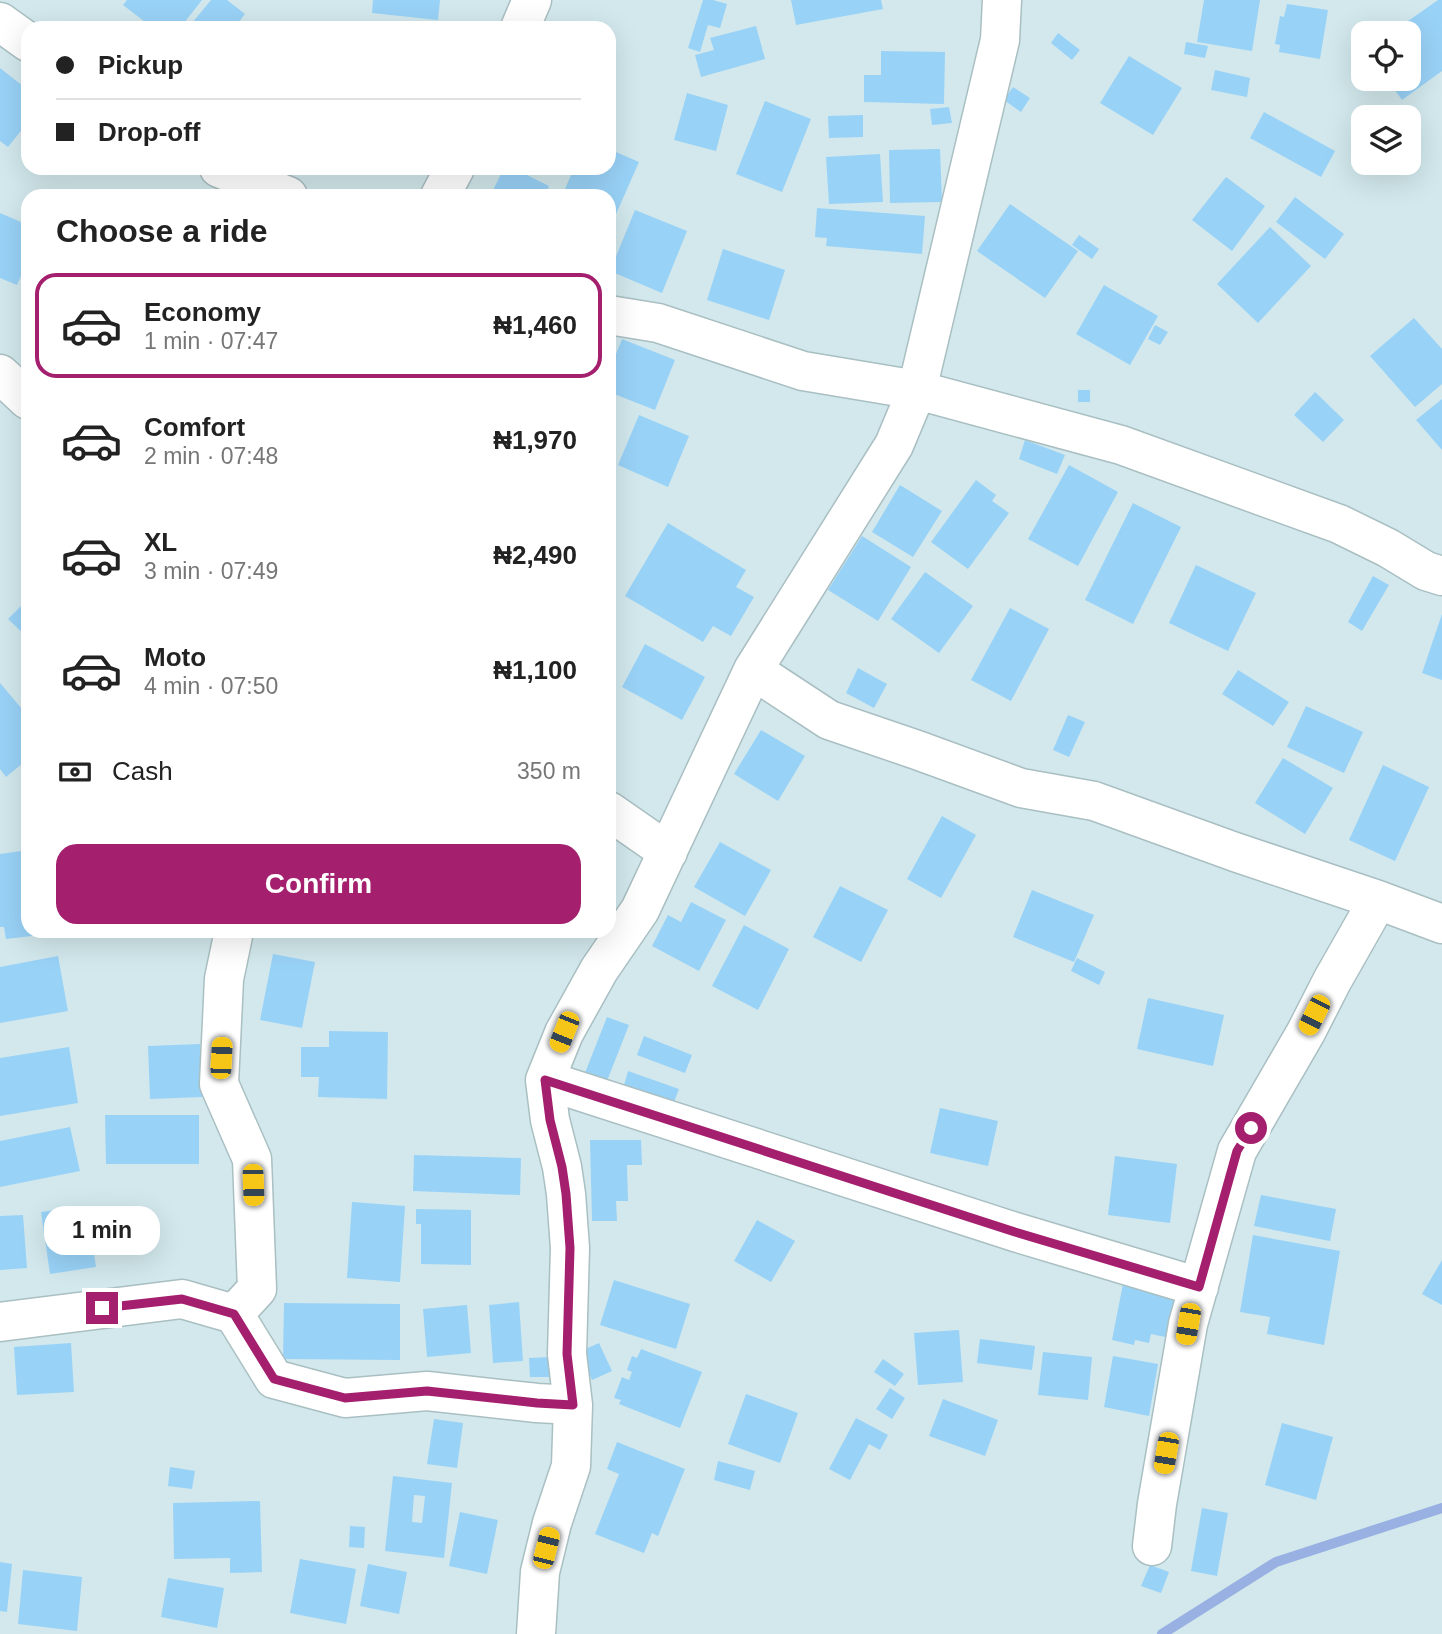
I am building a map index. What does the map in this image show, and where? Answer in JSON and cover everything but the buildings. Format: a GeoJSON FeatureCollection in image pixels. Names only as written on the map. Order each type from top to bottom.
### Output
{"type":"FeatureCollection","features":[{"type":"Feature","properties":{"kind":"street"},"geometry":{"type":"LineString","coordinates":[[523,21],[532,0]]}},
{"type":"Feature","properties":{"kind":"street"},"geometry":{"type":"LineString","coordinates":[[536,1634],[540,1572],[552,1523],[571,1466],[573,1405],[567,1354],[570,1248],[566,1194],[550,1120],[545,1080],[564,1032],[599,970],[640,910],[753,670],[894,445],[917,390],[1000,40],[1002,0]]}},
{"type":"Feature","properties":{"kind":"street"},"geometry":{"type":"LineString","coordinates":[[0,22],[21,37]]}},
{"type":"Feature","properties":{"kind":"street"},"geometry":{"type":"LineString","coordinates":[[236,175],[271,189]]}},
{"type":"Feature","properties":{"kind":"street"},"geometry":{"type":"LineString","coordinates":[[616,316],[658,323],[803,371],[917,390],[1121,445],[1339,524],[1388,548],[1426,571],[1442,576]]}},
{"type":"Feature","properties":{"kind":"street"},"geometry":{"type":"LineString","coordinates":[[0,374],[21,394]]}},
{"type":"Feature","properties":{"kind":"street"},"geometry":{"type":"LineString","coordinates":[[753,670],[829,720],[1021,788],[1094,801],[1442,924]]}},
{"type":"Feature","properties":{"kind":"street"},"geometry":{"type":"LineString","coordinates":[[616,816],[668,852]]}},
{"type":"Feature","properties":{"kind":"street"},"geometry":{"type":"LineString","coordinates":[[1152,1546],[1188,1324],[1237,1151],[1378,900]]}},
{"type":"Feature","properties":{"kind":"street"},"geometry":{"type":"LineString","coordinates":[[233,938],[224,979],[219,1084],[251,1159],[257,1289],[234,1314]]}},
{"type":"Feature","properties":{"kind":"street"},"geometry":{"type":"LineString","coordinates":[[545,1080],[1015,1232],[1199,1287]]}},
{"type":"Feature","properties":{"kind":"street"},"geometry":{"type":"LineString","coordinates":[[0,1322],[182,1299],[234,1314],[274,1379],[345,1398],[427,1391],[573,1405]]}},
{"type":"Feature","properties":{"kind":"waterway"},"geometry":{"type":"LineString","coordinates":[[1162,1634],[1276,1562],[1442,1508]]}},
{"type":"Feature","properties":{"kind":"route"},"geometry":{"type":"LineString","coordinates":[[102,1308],[182,1299],[234,1314],[274,1379],[345,1398],[427,1391],[573,1405],[567,1354],[570,1248],[566,1194],[550,1120],[545,1080],[1015,1232],[1199,1287],[1237,1151],[1251,1128]]}}]}
